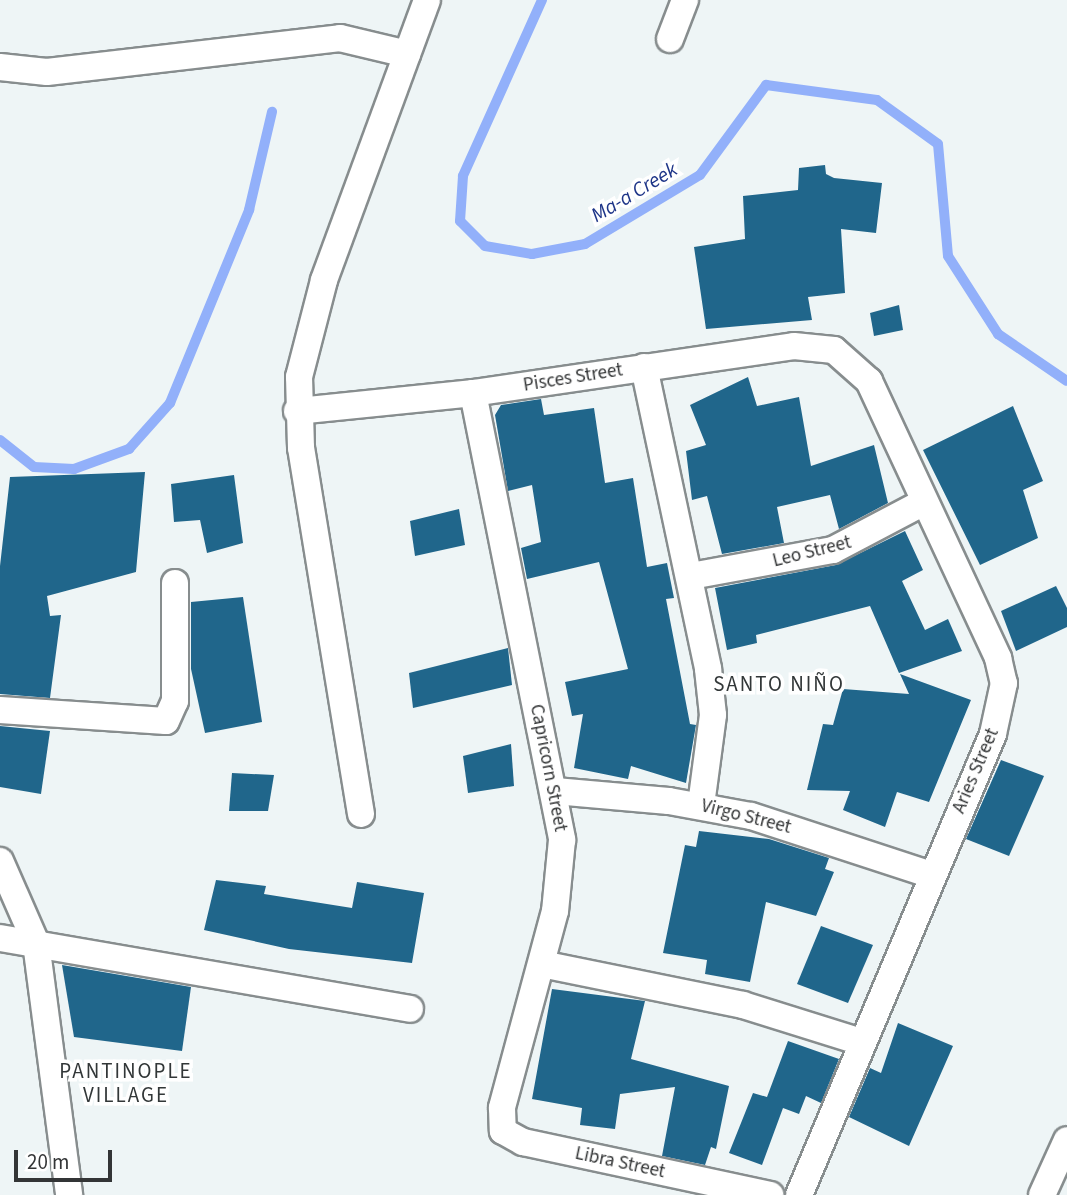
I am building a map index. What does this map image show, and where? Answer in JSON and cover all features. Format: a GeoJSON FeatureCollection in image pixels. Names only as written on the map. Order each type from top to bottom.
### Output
{"type":"FeatureCollection","features":[{"type":"Feature","properties":{"kind":"street"},"geometry":{"type":"LineString","coordinates":[[361,814],[297,411],[307,329],[427,0]]}},
{"type":"Feature","properties":{"kind":"street"},"geometry":{"type":"LineString","coordinates":[[670,39],[685,0]]}},
{"type":"Feature","properties":{"kind":"street"},"geometry":{"type":"LineString","coordinates":[[0,67],[47,72],[340,38],[407,54]]}},
{"type":"Feature","properties":{"kind":"street","name":"Pisces Street"},"geometry":{"type":"LineString","coordinates":[[297,411],[473,393],[793,346],[846,356]]}},
{"type":"Feature","properties":{"kind":"street","name":"Aries Street"},"geometry":{"type":"LineString","coordinates":[[799,1195],[931,875],[993,734],[1004,683],[998,658],[869,381],[846,356]]}},
{"type":"Feature","properties":{"kind":"street"},"geometry":{"type":"LineString","coordinates":[[644,367],[691,576],[713,715],[701,806]]}},
{"type":"Feature","properties":{"kind":"street","name":"Capricorn Street"},"geometry":{"type":"LineString","coordinates":[[473,393],[555,791],[560,864],[542,964],[502,1108],[503,1131],[511,1137]]}},
{"type":"Feature","properties":{"kind":"street","name":"Leo Street"},"geometry":{"type":"LineString","coordinates":[[691,576],[833,550],[924,502]]}},
{"type":"Feature","properties":{"kind":"street"},"geometry":{"type":"LineString","coordinates":[[0,709],[166,722],[175,701],[175,583]]}},
{"type":"Feature","properties":{"kind":"street","name":"Virgo Street"},"geometry":{"type":"LineString","coordinates":[[555,791],[701,806],[791,827],[931,875]]}},
{"type":"Feature","properties":{"kind":"street"},"geometry":{"type":"LineString","coordinates":[[0,861],[36,943],[69,1195]]}},
{"type":"Feature","properties":{"kind":"street"},"geometry":{"type":"LineString","coordinates":[[0,938],[410,1009]]}},
{"type":"Feature","properties":{"kind":"street"},"geometry":{"type":"LineString","coordinates":[[542,964],[743,1005],[861,1042]]}},
{"type":"Feature","properties":{"kind":"street","name":"Libra Street"},"geometry":{"type":"LineString","coordinates":[[511,1137],[770,1195]]}},
{"type":"Feature","properties":{"kind":"street"},"geometry":{"type":"LineString","coordinates":[[1042,1195],[1067,1140]]}},
{"type":"Feature","properties":{"kind":"building"},"geometry":{"type":"Polygon","coordinates":[[[825,165],[826,174],[834,178],[882,183],[876,233],[841,229],[845,293],[808,297],[812,320],[706,329],[694,247],[745,239],[743,196],[798,190],[799,168],[825,165]]]}},
{"type":"Feature","properties":{"kind":"building"},"geometry":{"type":"Polygon","coordinates":[[[899,305],[903,330],[874,336],[870,313],[899,305]]]}},
{"type":"Feature","properties":{"kind":"building"},"geometry":{"type":"Polygon","coordinates":[[[748,377],[757,406],[799,397],[811,466],[874,445],[888,503],[839,529],[830,495],[777,507],[784,543],[722,554],[707,496],[692,500],[686,451],[706,445],[690,405],[748,377]]]}},
{"type":"Feature","properties":{"kind":"building"},"geometry":{"type":"Polygon","coordinates":[[[541,399],[544,415],[594,408],[605,483],[633,478],[647,567],[667,563],[674,598],[666,599],[690,724],[696,725],[686,783],[631,766],[628,779],[574,768],[583,714],[572,716],[565,682],[628,669],[599,562],[527,579],[521,548],[541,542],[532,485],[508,491],[495,415],[501,405],[541,399]]]}},
{"type":"Feature","properties":{"kind":"building"},"geometry":{"type":"Polygon","coordinates":[[[1013,406],[1043,481],[1023,490],[1038,538],[980,565],[923,450],[1013,406]]]}},
{"type":"Feature","properties":{"kind":"building"},"geometry":{"type":"Polygon","coordinates":[[[145,472],[136,572],[47,596],[50,616],[61,615],[50,698],[0,694],[0,566],[10,477],[145,472]]]}},
{"type":"Feature","properties":{"kind":"building"},"geometry":{"type":"Polygon","coordinates":[[[234,475],[243,543],[207,553],[200,520],[174,522],[171,484],[234,475]]]}},
{"type":"Feature","properties":{"kind":"building"},"geometry":{"type":"Polygon","coordinates":[[[459,509],[465,545],[415,556],[410,521],[459,509]]]}},
{"type":"Feature","properties":{"kind":"building"},"geometry":{"type":"Polygon","coordinates":[[[905,531],[923,570],[902,581],[925,630],[948,619],[962,651],[899,673],[870,606],[756,635],[757,643],[727,650],[715,588],[836,565],[905,531]]]}},
{"type":"Feature","properties":{"kind":"building"},"geometry":{"type":"Polygon","coordinates":[[[1056,586],[1067,608],[1067,627],[1016,651],[1001,611],[1056,586]]]}},
{"type":"Feature","properties":{"kind":"building"},"geometry":{"type":"Polygon","coordinates":[[[243,597],[262,722],[205,733],[191,669],[191,602],[243,597]]]}},
{"type":"Feature","properties":{"kind":"building"},"geometry":{"type":"Polygon","coordinates":[[[508,648],[512,685],[413,708],[409,673],[508,648]]]}},
{"type":"Feature","properties":{"kind":"building"},"geometry":{"type":"Polygon","coordinates":[[[900,674],[971,700],[929,802],[897,792],[885,827],[843,810],[850,791],[807,790],[823,724],[833,725],[843,689],[909,694],[900,674]]]}},
{"type":"Feature","properties":{"kind":"building"},"geometry":{"type":"Polygon","coordinates":[[[0,726],[50,731],[41,794],[0,787],[0,726]]]}},
{"type":"Feature","properties":{"kind":"building"},"geometry":{"type":"Polygon","coordinates":[[[511,744],[514,786],[468,793],[463,756],[511,744]]]}},
{"type":"Feature","properties":{"kind":"building"},"geometry":{"type":"Polygon","coordinates":[[[1001,760],[1044,776],[1009,856],[966,839],[1001,760]]]}},
{"type":"Feature","properties":{"kind":"building"},"geometry":{"type":"Polygon","coordinates":[[[232,773],[274,775],[268,811],[229,811],[232,773]]]}},
{"type":"Feature","properties":{"kind":"building"},"geometry":{"type":"Polygon","coordinates":[[[699,831],[769,839],[829,858],[825,869],[834,872],[816,916],[766,902],[750,982],[705,974],[707,960],[663,953],[685,845],[696,847],[699,831]]]}},
{"type":"Feature","properties":{"kind":"building"},"geometry":{"type":"Polygon","coordinates":[[[216,880],[266,886],[264,894],[352,908],[357,882],[424,893],[412,963],[289,949],[204,930],[216,880]]]}},
{"type":"Feature","properties":{"kind":"building"},"geometry":{"type":"Polygon","coordinates":[[[821,926],[873,945],[848,1003],[797,984],[821,926]]]}},
{"type":"Feature","properties":{"kind":"building"},"geometry":{"type":"Polygon","coordinates":[[[62,965],[191,987],[182,1051],[74,1037],[62,965]]]}},
{"type":"Feature","properties":{"kind":"building"},"geometry":{"type":"Polygon","coordinates":[[[552,989],[645,1001],[631,1059],[729,1086],[716,1149],[711,1147],[705,1165],[662,1156],[675,1087],[620,1094],[615,1129],[580,1125],[582,1108],[532,1099],[552,989]]]}},
{"type":"Feature","properties":{"kind":"building"},"geometry":{"type":"Polygon","coordinates":[[[898,1023],[953,1046],[909,1146],[849,1117],[870,1068],[881,1073],[898,1023]]]}},
{"type":"Feature","properties":{"kind":"building"},"geometry":{"type":"Polygon","coordinates":[[[788,1041],[839,1059],[821,1103],[806,1096],[799,1114],[783,1108],[762,1165],[729,1153],[753,1093],[767,1097],[788,1041]]]}},
{"type":"Feature","properties":{"kind":"waterway","name":"Ma-a Creek"},"geometry":{"type":"LineString","coordinates":[[542,0],[463,176],[460,221],[485,246],[532,254],[585,244],[700,175],[766,85],[877,100],[938,144],[948,256],[998,334],[1067,381]]}},
{"type":"Feature","properties":{"kind":"waterway","name":"Ma-a Creek"},"geometry":{"type":"LineString","coordinates":[[0,440],[34,467],[74,469],[129,449],[170,403],[249,210],[272,112]]}},
{"type":"Feature","properties":{"kind":"district","name":"SANTO NIÑO"},"geometry":{"type":"Point","coordinates":[779,684]}},
{"type":"Feature","properties":{"kind":"district","name":"PANTINOPLE VILLAGE"},"geometry":{"type":"Point","coordinates":[126,1083]}}]}
